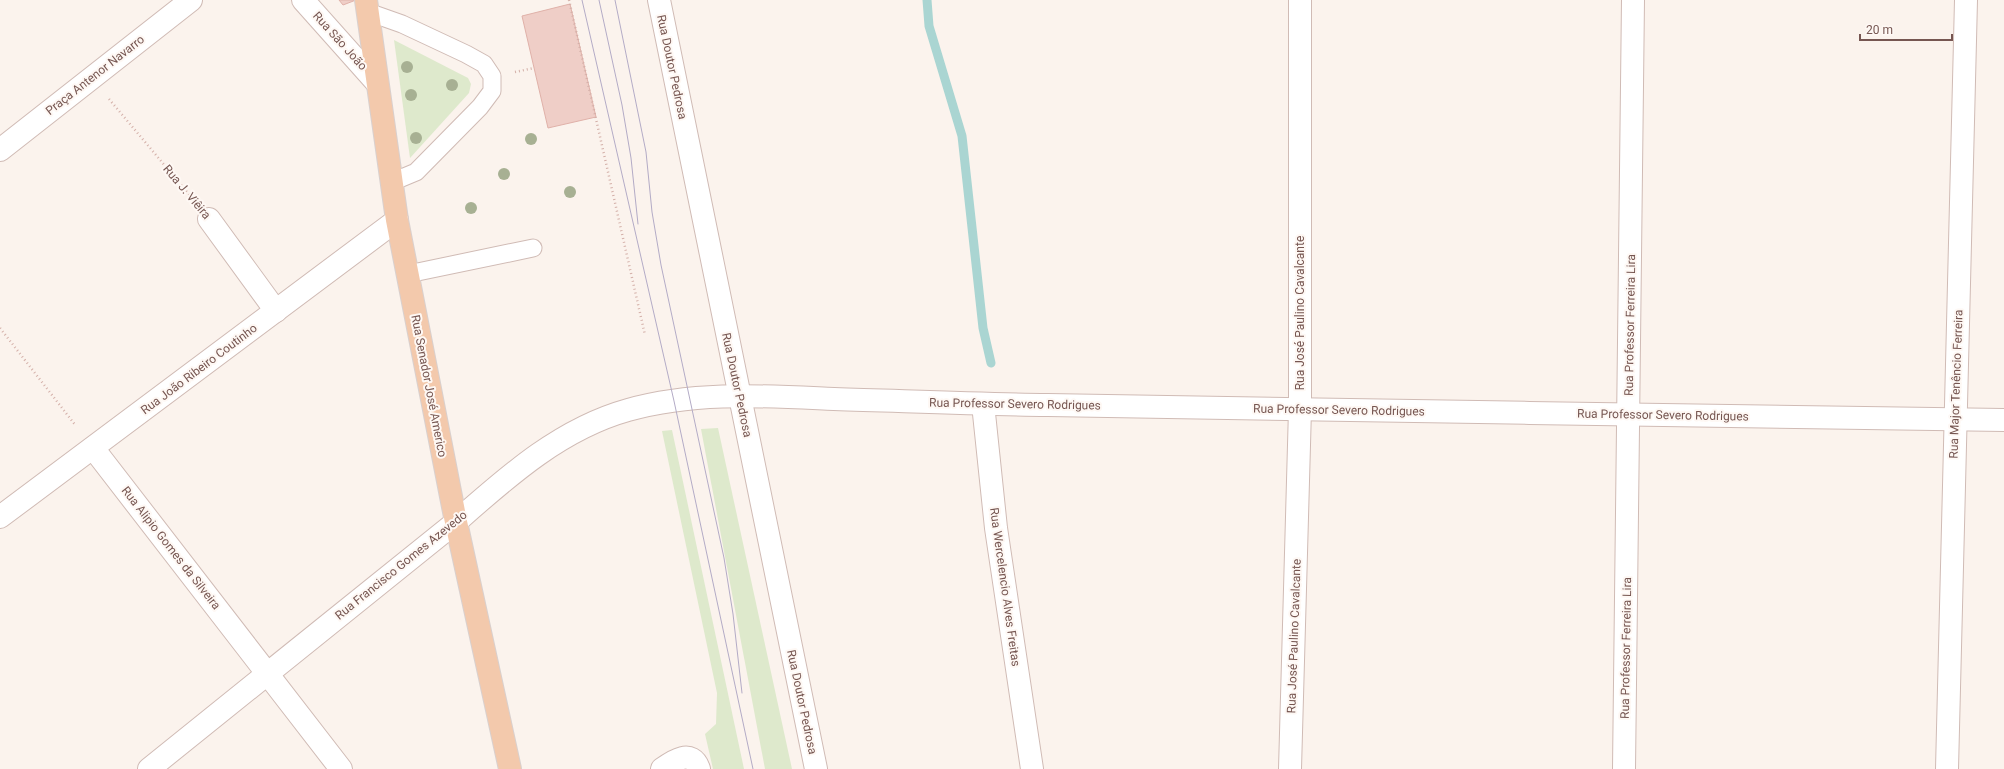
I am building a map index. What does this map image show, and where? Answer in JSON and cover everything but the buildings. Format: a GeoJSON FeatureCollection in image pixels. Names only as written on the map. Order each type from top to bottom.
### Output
{"type":"FeatureCollection","features":[{"type":"Feature","properties":{"kind":"main road","name":"Rua Senador José Americo"},"geometry":{"type":"LineString","coordinates":[[367,6],[392,182],[408,274],[456,522],[510,769]]}},
{"type":"Feature","properties":{"kind":"street","name":"Praça Antenor Navarro"},"geometry":{"type":"LineString","coordinates":[[0,150],[191,0]]}},
{"type":"Feature","properties":{"kind":"street","name":"Rua São João"},"geometry":{"type":"LineString","coordinates":[[303,0],[377,83]]}},
{"type":"Feature","properties":{"kind":"street","name":"Rua Doutor Pedrosa"},"geometry":{"type":"LineString","coordinates":[[658,0],[816,769]]}},
{"type":"Feature","properties":{"kind":"street","name":"Rua José Paulino Cavalcante"},"geometry":{"type":"LineString","coordinates":[[1290,769],[1300,409],[1300,0]]}},
{"type":"Feature","properties":{"kind":"street","name":"Rua Professor Ferreira Lira"},"geometry":{"type":"LineString","coordinates":[[1624,769],[1633,0]]}},
{"type":"Feature","properties":{"kind":"street","name":"Rua Major Tenêncio Ferreira"},"geometry":{"type":"LineString","coordinates":[[1947,769],[1966,0]]}},
{"type":"Feature","properties":{"kind":"street","name":"Rua J. Viêira"},"geometry":{"type":"LineString","coordinates":[[209,219],[276,311]]}},
{"type":"Feature","properties":{"kind":"street","name":"Rua João Ribeiro Coutinho"},"geometry":{"type":"LineString","coordinates":[[0,517],[398,220]]}},
{"type":"Feature","properties":{"kind":"street","name":"Rua Professor Severo Rodrigues"},"geometry":{"type":"LineString","coordinates":[[674,401],[740,396],[983,404],[2004,420]]}},
{"type":"Feature","properties":{"kind":"street","name":"Rua Francisco Gomes Azevedo"},"geometry":{"type":"LineString","coordinates":[[149,769],[456,522],[505,480],[556,442],[593,422],[628,410],[674,401]]}},
{"type":"Feature","properties":{"kind":"street","name":"Rua Wercelencio Alves Freitas"},"geometry":{"type":"LineString","coordinates":[[983,404],[996,528],[1032,769]]}},
{"type":"Feature","properties":{"kind":"street","name":"Rua Alipio Gomes da Silveira"},"geometry":{"type":"LineString","coordinates":[[93,448],[342,769]]}},
{"type":"Feature","properties":{"kind":"street"},"geometry":{"type":"LineString","coordinates":[[662,769],[677,758],[695,764]]}},
{"type":"Feature","properties":{"kind":"lane"},"geometry":{"type":"LineString","coordinates":[[367,6],[484,64],[492,76],[492,91],[480,108],[416,172],[392,182]]}},
{"type":"Feature","properties":{"kind":"lane"},"geometry":{"type":"LineString","coordinates":[[408,274],[533,248]]}},
{"type":"Feature","properties":{"kind":"path"},"geometry":{"type":"LineString","coordinates":[[569,0],[645,335]]}},
{"type":"Feature","properties":{"kind":"path","name":"Rua J. Viêira"},"geometry":{"type":"LineString","coordinates":[[92,78],[209,219]]}},
{"type":"Feature","properties":{"kind":"path"},"geometry":{"type":"LineString","coordinates":[[0,328],[93,448]]}},
{"type":"Feature","properties":{"kind":"green space"},"geometry":{"type":"Polygon","coordinates":[[[394,40],[468,78],[471,84],[469,93],[410,158],[394,40]]]}},
{"type":"Feature","properties":{"kind":"green space"},"geometry":{"type":"Polygon","coordinates":[[[718,428],[792,769],[765,769],[701,429],[718,428]]]}},
{"type":"Feature","properties":{"kind":"green space"},"geometry":{"type":"Polygon","coordinates":[[[672,430],[744,769],[713,769],[705,734],[716,724],[717,693],[662,431],[672,430]]]}},
{"type":"Feature","properties":{"kind":"waterway"},"geometry":{"type":"LineString","coordinates":[[927,0],[929,26],[962,136],[983,328],[991,363]]}},
{"type":"Feature","properties":{"kind":"tram line"},"geometry":{"type":"LineString","coordinates":[[582,0],[674,401],[753,769]]}},
{"type":"Feature","properties":{"kind":"tram line"},"geometry":{"type":"LineString","coordinates":[[599,0],[622,105],[631,158],[638,224]]}},
{"type":"Feature","properties":{"kind":"tram line"},"geometry":{"type":"LineString","coordinates":[[615,0],[646,152],[652,212],[661,265],[724,558],[733,614],[742,693]]}}]}
